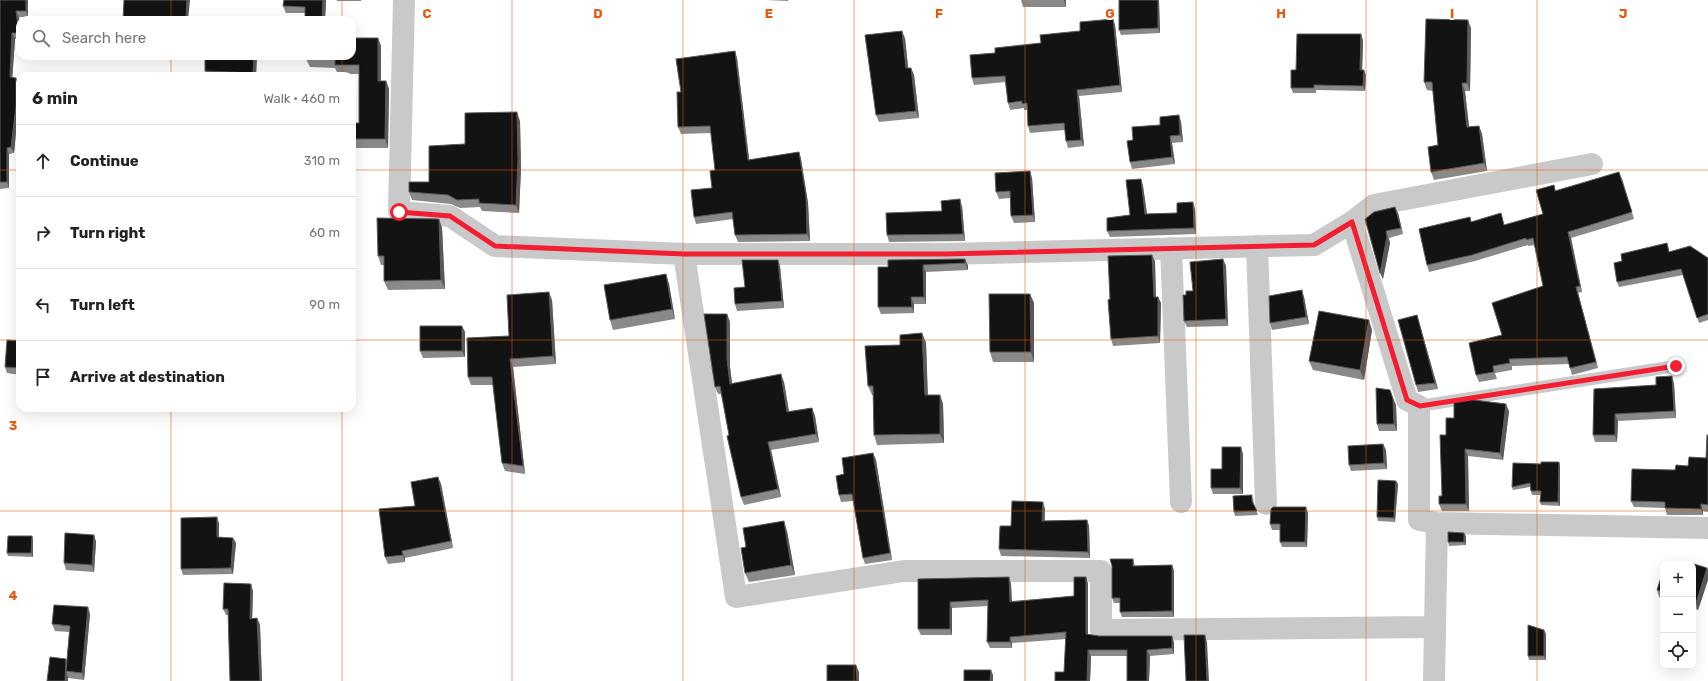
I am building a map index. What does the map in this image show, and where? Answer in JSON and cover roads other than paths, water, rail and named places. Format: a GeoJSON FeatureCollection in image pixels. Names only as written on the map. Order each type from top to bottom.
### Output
{"type":"FeatureCollection","features":[{"type":"Feature","properties":{"kind":"street"},"geometry":{"type":"LineString","coordinates":[[404,0],[399,212],[450,216],[495,246],[684,254],[945,254],[1314,245],[1352,222],[1374,205],[1592,164]]}},
{"type":"Feature","properties":{"kind":"street"},"geometry":{"type":"LineString","coordinates":[[1352,222],[1407,400],[1420,406],[1420,520],[1437,523],[1708,528]]}},
{"type":"Feature","properties":{"kind":"street"},"geometry":{"type":"LineString","coordinates":[[1257,246],[1266,504]]}},
{"type":"Feature","properties":{"kind":"street"},"geometry":{"type":"LineString","coordinates":[[1171,248],[1181,502]]}},
{"type":"Feature","properties":{"kind":"street"},"geometry":{"type":"LineString","coordinates":[[684,254],[736,597],[904,571],[1101,571],[1101,630],[1435,627]]}},
{"type":"Feature","properties":{"kind":"street"},"geometry":{"type":"LineString","coordinates":[[1434,681],[1437,523]]}},
{"type":"Feature","properties":{"kind":"lane"},"geometry":{"type":"LineString","coordinates":[[1420,406],[1676,366]]}}]}
